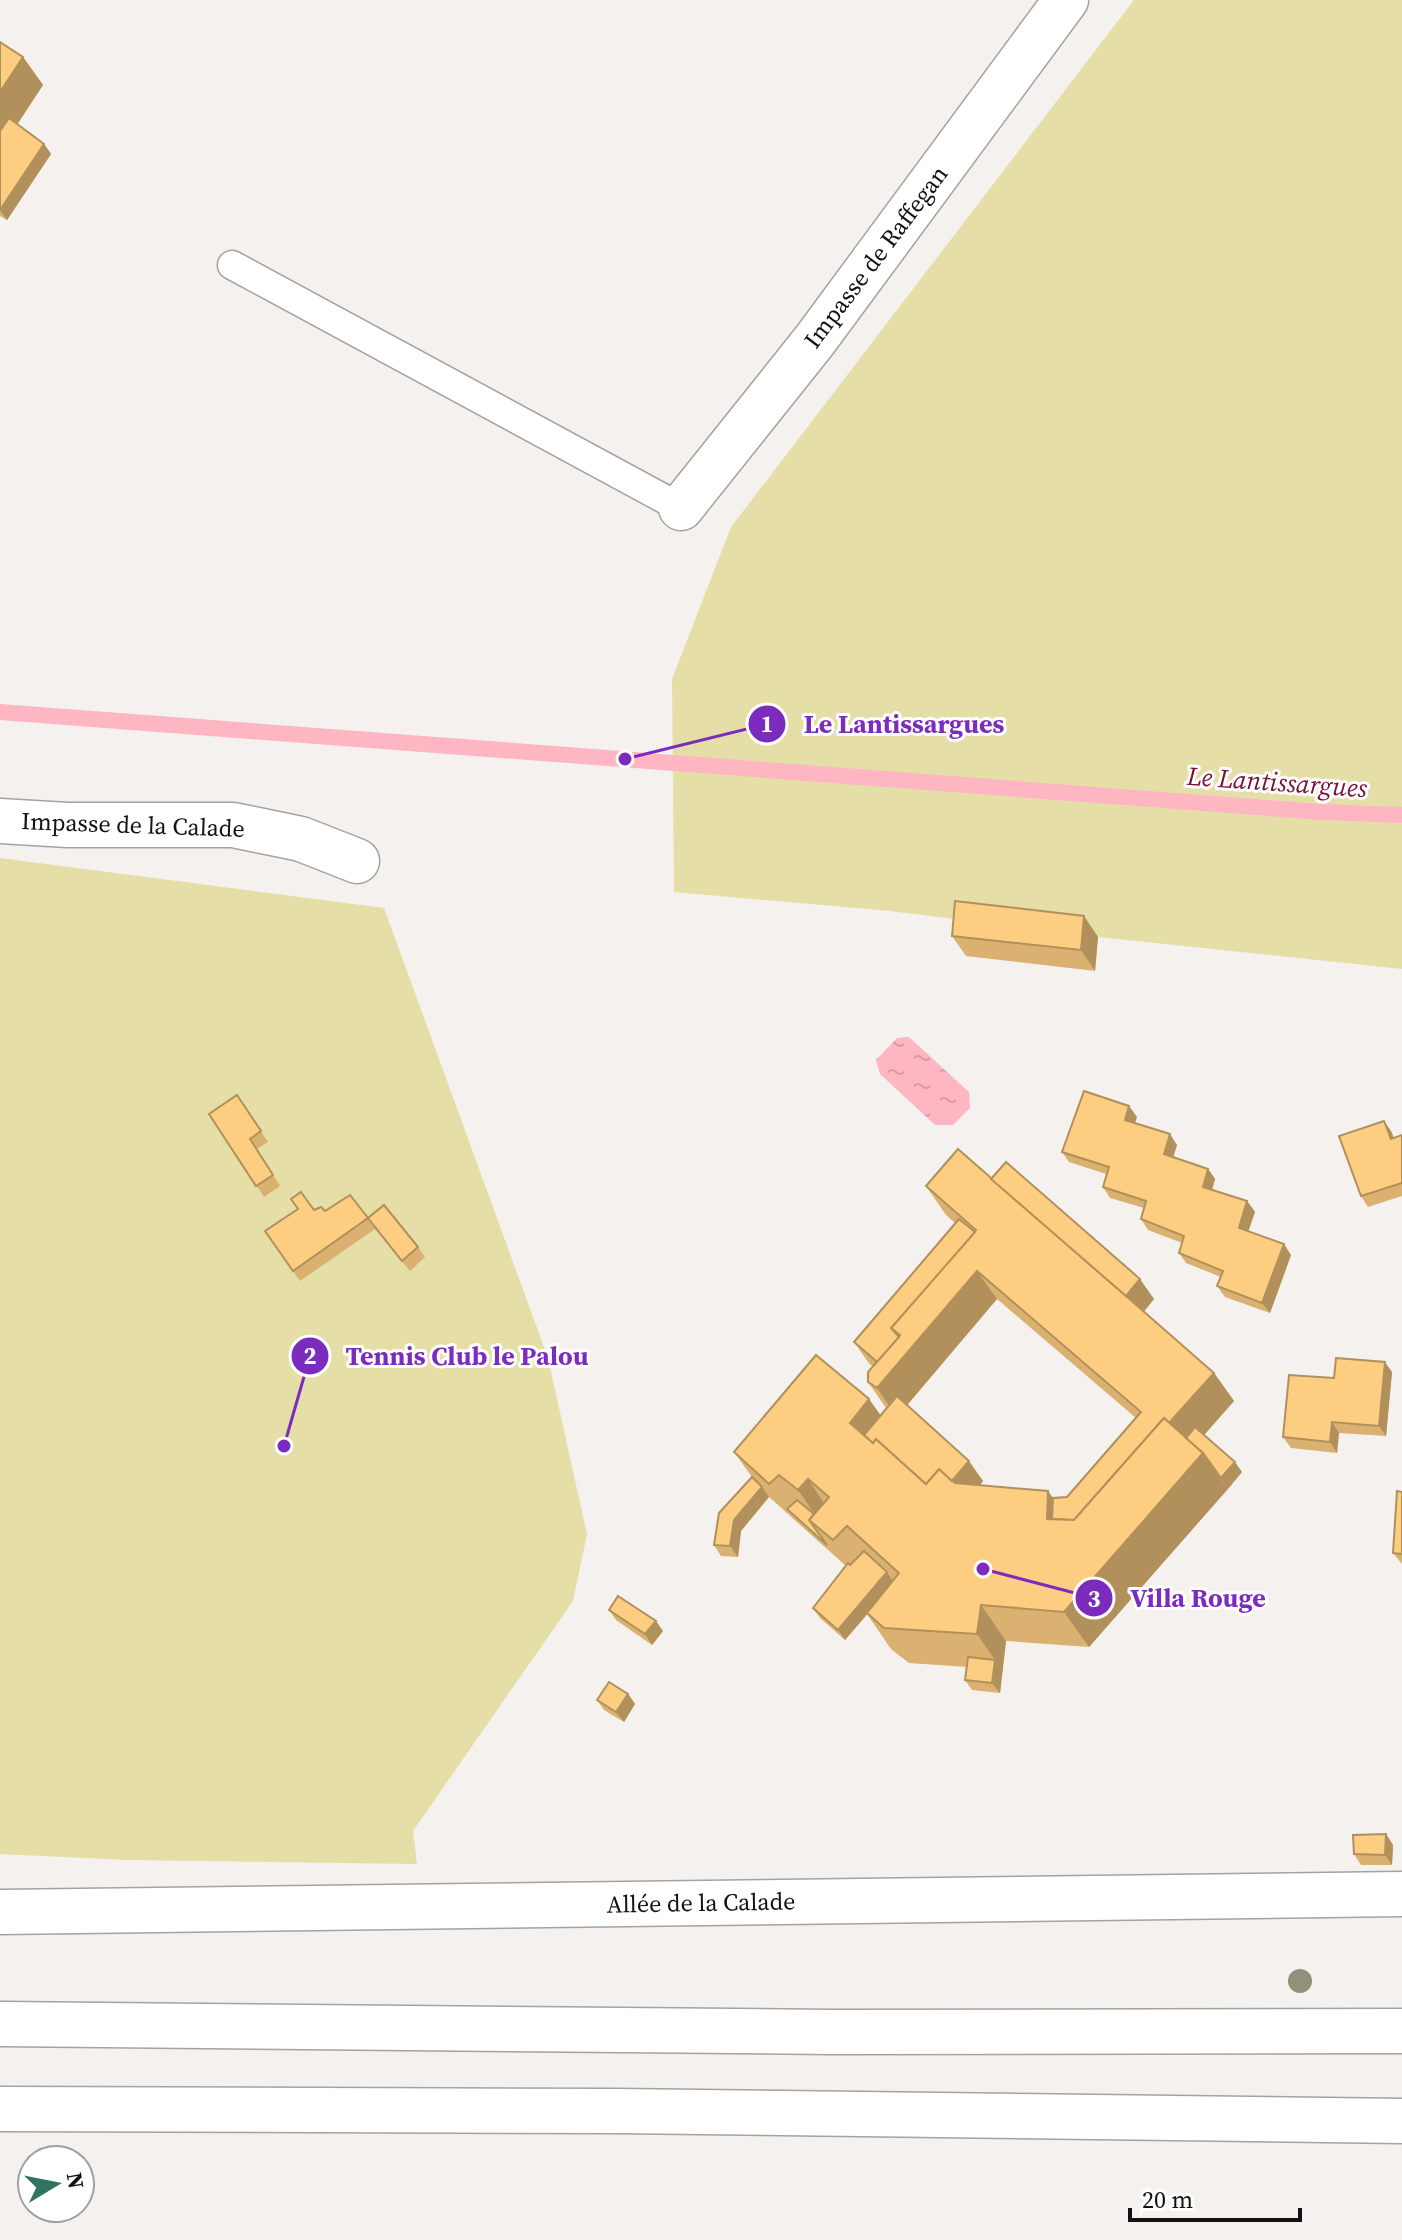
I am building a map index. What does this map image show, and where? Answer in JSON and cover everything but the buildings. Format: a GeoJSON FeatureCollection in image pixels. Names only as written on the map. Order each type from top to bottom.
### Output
{"type":"FeatureCollection","features":[{"type":"Feature","properties":{"kind":"main road","name":"Impasse de Raffegan"},"geometry":{"type":"LineString","coordinates":[[681,508],[815,340],[1066,0]]}},
{"type":"Feature","properties":{"kind":"main road","name":"Impasse de la Calade"},"geometry":{"type":"LineString","coordinates":[[0,821],[68,825],[233,825],[301,839],[357,861]]}},
{"type":"Feature","properties":{"kind":"main road","name":"Allée de la Calade"},"geometry":{"type":"LineString","coordinates":[[0,1912],[1402,1894]]}},
{"type":"Feature","properties":{"kind":"main road"},"geometry":{"type":"LineString","coordinates":[[0,2024],[832,2032],[1402,2031]]}},
{"type":"Feature","properties":{"kind":"main road"},"geometry":{"type":"LineString","coordinates":[[0,2109],[617,2111],[1402,2121]]}},
{"type":"Feature","properties":{"kind":"lane"},"geometry":{"type":"LineString","coordinates":[[232,265],[681,508]]}},
{"type":"Feature","properties":{"kind":"shaded area"},"geometry":{"type":"Polygon","coordinates":[[[1134,0],[1402,0],[1402,969],[1098,937],[890,911],[674,892],[672,679],[731,527],[1134,0]]]}},
{"type":"Feature","properties":{"kind":"shaded area"},"geometry":{"type":"Polygon","coordinates":[[[0,858],[384,908],[548,1358],[587,1534],[573,1601],[413,1831],[417,1864],[126,1860],[0,1854],[0,858]]]}},
{"type":"Feature","properties":{"kind":"water"},"geometry":{"type":"Polygon","coordinates":[[[909,1037],[969,1092],[970,1108],[953,1125],[935,1125],[880,1074],[876,1060],[897,1038],[909,1037]]]}},
{"type":"Feature","properties":{"kind":"waterway","name":"Le Lantissargues"},"geometry":{"type":"LineString","coordinates":[[0,712],[1321,812],[1402,815]]}},
{"type":"Feature","properties":{"kind":"place","name":"Le Lantissargues"},"geometry":{"type":"Point","coordinates":[625,759]}},
{"type":"Feature","properties":{"kind":"place","name":"Tennis Club le Palou"},"geometry":{"type":"Point","coordinates":[284,1446]}},
{"type":"Feature","properties":{"kind":"place","name":"Villa Rouge"},"geometry":{"type":"Point","coordinates":[983,1569]}}]}
